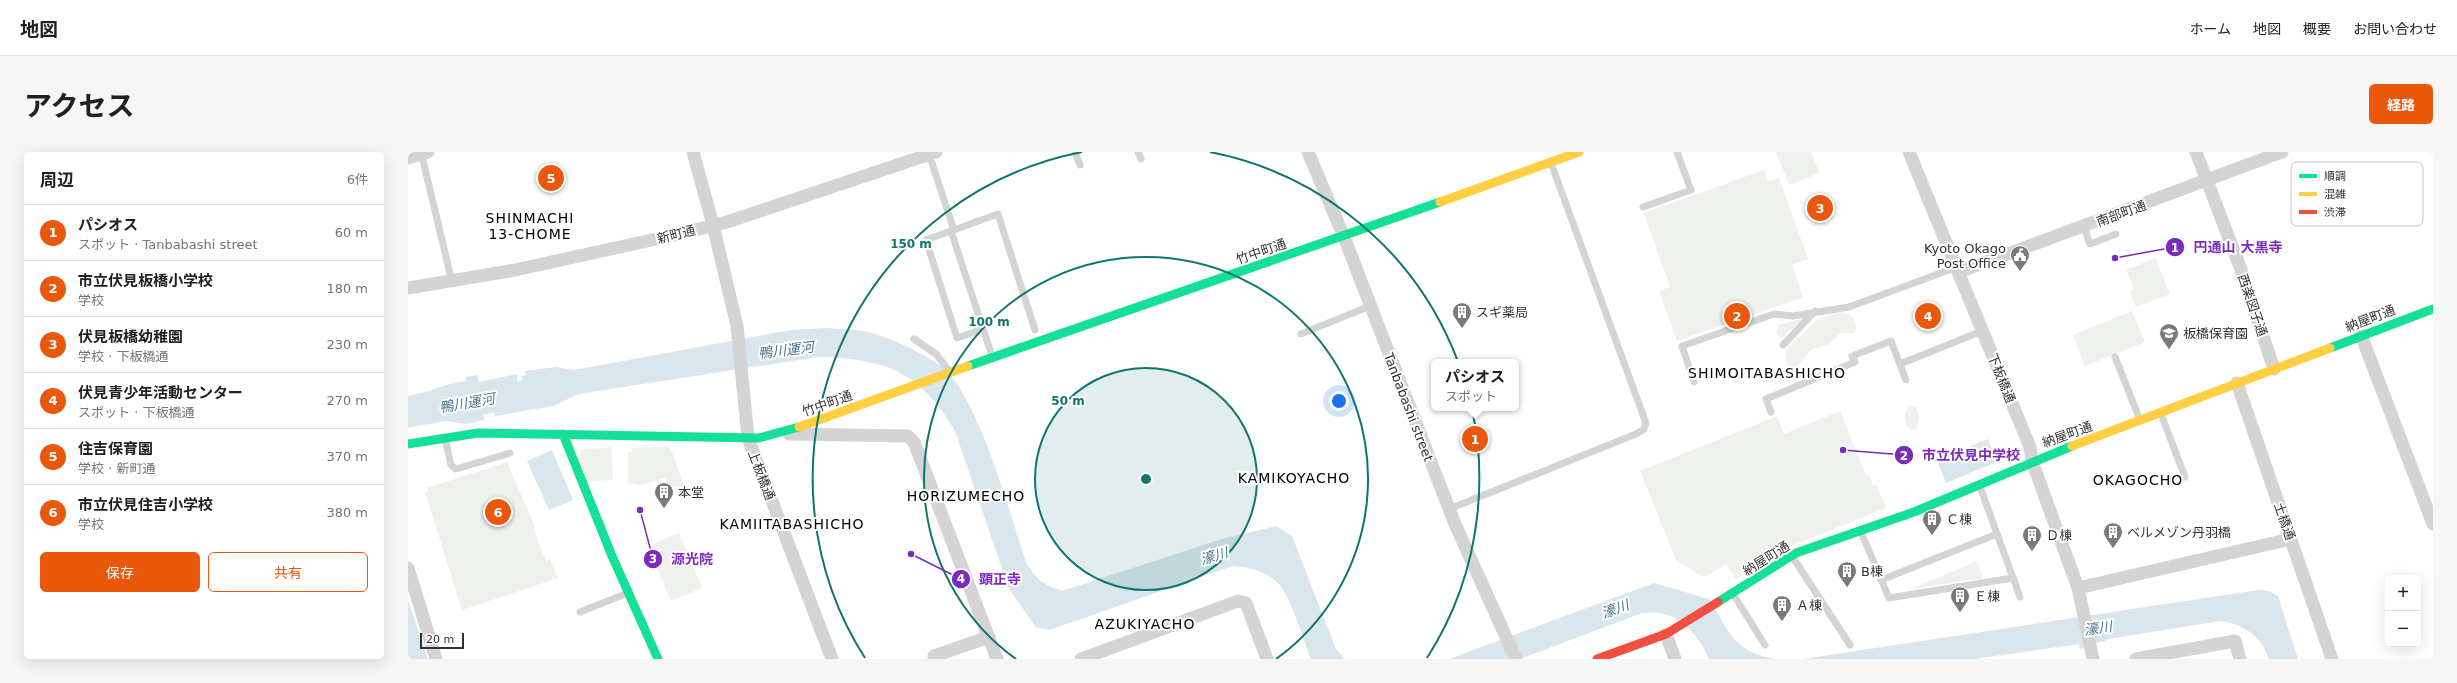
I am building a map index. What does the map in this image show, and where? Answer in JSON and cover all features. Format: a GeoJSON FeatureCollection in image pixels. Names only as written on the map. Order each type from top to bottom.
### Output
{"type":"FeatureCollection","features":[{"type":"Feature","properties":{"kind":"street"},"geometry":{"type":"LineString","coordinates":[[693,152],[713,225]]}},
{"type":"Feature","properties":{"kind":"street","name":"Tanbabashi street"},"geometry":{"type":"LineString","coordinates":[[1308,152],[1344,237],[1449,509],[1516,659]]}},
{"type":"Feature","properties":{"kind":"street","name":"竹中町通"},"geometry":{"type":"LineString","coordinates":[[408,444],[478,432],[748,438],[759,438],[779,434],[992,357],[1344,237],[1578,152]]}},
{"type":"Feature","properties":{"kind":"street","name":"下板橋通"},"geometry":{"type":"LineString","coordinates":[[1910,152],[2030,447],[2032,461],[2078,588],[2092,655]]}},
{"type":"Feature","properties":{"kind":"street","name":"西楽図子通"},"geometry":{"type":"LineString","coordinates":[[2196,152],[2240,267],[2274,369]]}},
{"type":"Feature","properties":{"kind":"street","name":"南部町通"},"geometry":{"type":"LineString","coordinates":[[1958,269],[2084,227],[2282,152]]}},
{"type":"Feature","properties":{"kind":"street"},"geometry":{"type":"LineString","coordinates":[[408,158],[423,153]]}},
{"type":"Feature","properties":{"kind":"street","name":"新町通"},"geometry":{"type":"LineString","coordinates":[[408,288],[452,282],[515,270],[713,225],[933,153]]}},
{"type":"Feature","properties":{"kind":"street","name":"上板橋通"},"geometry":{"type":"LineString","coordinates":[[713,225],[737,337],[748,438],[832,659]]}},
{"type":"Feature","properties":{"kind":"street","name":"納屋町通"},"geometry":{"type":"LineString","coordinates":[[1671,632],[1792,556],[1914,512],[2032,461],[2161,413],[2361,335],[2433,309]]}},
{"type":"Feature","properties":{"kind":"street"},"geometry":{"type":"LineString","coordinates":[[2361,335],[2433,524]]}},
{"type":"Feature","properties":{"kind":"street","name":"土橋通"},"geometry":{"type":"LineString","coordinates":[[2237,383],[2332,659]]}},
{"type":"Feature","properties":{"kind":"street"},"geometry":{"type":"LineString","coordinates":[[563,434],[628,593],[658,659]]}},
{"type":"Feature","properties":{"kind":"street"},"geometry":{"type":"LineString","coordinates":[[779,434],[908,436],[914,442],[997,659]]}},
{"type":"Feature","properties":{"kind":"street"},"geometry":{"type":"LineString","coordinates":[[2078,588],[2291,539]]}},
{"type":"Feature","properties":{"kind":"street"},"geometry":{"type":"LineString","coordinates":[[408,568],[436,659]]}},
{"type":"Feature","properties":{"kind":"street"},"geometry":{"type":"LineString","coordinates":[[1081,659],[1238,601],[1246,603],[1267,659]]}},
{"type":"Feature","properties":{"kind":"street"},"geometry":{"type":"LineString","coordinates":[[1597,659],[1671,632],[1675,659]]}},
{"type":"Feature","properties":{"kind":"street"},"geometry":{"type":"LineString","coordinates":[[934,656],[989,636]]}},
{"type":"Feature","properties":{"kind":"street"},"geometry":{"type":"LineString","coordinates":[[2136,659],[2235,640],[2240,659]]}},
{"type":"Feature","properties":{"kind":"lane"},"geometry":{"type":"LineString","coordinates":[[1075,152],[1080,165]]}},
{"type":"Feature","properties":{"kind":"lane"},"geometry":{"type":"LineString","coordinates":[[1643,208],[1690,190],[1677,152]]}},
{"type":"Feature","properties":{"kind":"lane"},"geometry":{"type":"LineString","coordinates":[[423,153],[452,282]]}},
{"type":"Feature","properties":{"kind":"lane"},"geometry":{"type":"LineString","coordinates":[[933,153],[952,231],[992,357]]}},
{"type":"Feature","properties":{"kind":"lane"},"geometry":{"type":"LineString","coordinates":[[1449,509],[1636,434],[1644,429],[1646,423],[1551,162]]}},
{"type":"Feature","properties":{"kind":"lane"},"geometry":{"type":"LineString","coordinates":[[983,329],[957,338],[926,240],[998,214],[1035,330]]}},
{"type":"Feature","properties":{"kind":"lane"},"geometry":{"type":"LineString","coordinates":[[2084,227],[2090,244],[2116,234]]}},
{"type":"Feature","properties":{"kind":"lane"},"geometry":{"type":"LineString","coordinates":[[1694,382],[1682,346],[1774,314],[1793,316],[1816,311],[1849,307],[1958,269]]}},
{"type":"Feature","properties":{"kind":"lane"},"geometry":{"type":"LineString","coordinates":[[1301,334],[1370,306]]}},
{"type":"Feature","properties":{"kind":"lane"},"geometry":{"type":"LineString","coordinates":[[1783,345],[1816,311]]}},
{"type":"Feature","properties":{"kind":"lane"},"geometry":{"type":"LineString","coordinates":[[1900,364],[1982,331]]}},
{"type":"Feature","properties":{"kind":"lane"},"geometry":{"type":"LineString","coordinates":[[914,339],[936,354],[950,372]]}},
{"type":"Feature","properties":{"kind":"lane"},"geometry":{"type":"LineString","coordinates":[[1771,412],[1766,399],[1855,362],[1852,356],[1891,341],[1906,380]]}},
{"type":"Feature","properties":{"kind":"lane"},"geometry":{"type":"LineString","coordinates":[[2115,357],[2140,420]]}},
{"type":"Feature","properties":{"kind":"lane"},"geometry":{"type":"LineString","coordinates":[[2161,413],[2184,477]]}},
{"type":"Feature","properties":{"kind":"lane"},"geometry":{"type":"LineString","coordinates":[[445,438],[451,465],[456,469],[510,453]]}},
{"type":"Feature","properties":{"kind":"lane"},"geometry":{"type":"LineString","coordinates":[[1978,484],[2020,597]]}},
{"type":"Feature","properties":{"kind":"lane"},"geometry":{"type":"LineString","coordinates":[[1861,531],[1889,598],[2013,578]]}},
{"type":"Feature","properties":{"kind":"lane"},"geometry":{"type":"LineString","coordinates":[[1881,580],[1997,534]]}},
{"type":"Feature","properties":{"kind":"lane"},"geometry":{"type":"LineString","coordinates":[[1792,556],[1850,645]]}},
{"type":"Feature","properties":{"kind":"lane"},"geometry":{"type":"LineString","coordinates":[[580,612],[628,593]]}},
{"type":"Feature","properties":{"kind":"lane"},"geometry":{"type":"LineString","coordinates":[[1733,594],[1765,645]]}},
{"type":"Feature","properties":{"kind":"shaded area"},"geometry":{"type":"Polygon","coordinates":[[[1776,152],[1811,152],[1820,173],[1789,185],[1776,152]]]}},
{"type":"Feature","properties":{"kind":"shaded area"},"geometry":{"type":"Polygon","coordinates":[[[1764,170],[1768,182],[1779,178],[1808,259],[1792,265],[1803,297],[1677,341],[1659,291],[1670,287],[1644,213],[1764,170]]]}},
{"type":"Feature","properties":{"kind":"shaded area"},"geometry":{"type":"Polygon","coordinates":[[[2155,258],[2170,294],[2136,307],[2130,291],[2134,289],[2126,270],[2155,258]]]}},
{"type":"Feature","properties":{"kind":"shaded area"},"geometry":{"type":"Polygon","coordinates":[[[2132,311],[2145,342],[2085,366],[2073,335],[2132,311]]]}},
{"type":"Feature","properties":{"kind":"shaded area"},"geometry":{"type":"Polygon","coordinates":[[[1842,312],[1852,316],[1857,328],[1853,333],[1841,333],[1829,344],[1812,349],[1790,374],[1787,374],[1786,349],[1817,321],[1825,316],[1842,312]]]}},
{"type":"Feature","properties":{"kind":"shaded area"},"geometry":{"type":"Polygon","coordinates":[[[1804,318],[1782,338],[1776,334],[1779,325],[1804,318]]]}},
{"type":"Feature","properties":{"kind":"shaded area"},"geometry":{"type":"Polygon","coordinates":[[[1910,405],[1916,407],[1919,418],[1916,429],[1911,430],[1906,424],[1904,418],[1910,405]]]}},
{"type":"Feature","properties":{"kind":"shaded area"},"geometry":{"type":"Polygon","coordinates":[[[1840,411],[1866,476],[1869,475],[1873,485],[1876,484],[1886,508],[1796,544],[1736,579],[1726,564],[1704,577],[1676,560],[1640,471],[1777,416],[1784,434],[1840,411]]]}},
{"type":"Feature","properties":{"kind":"shaded area"},"geometry":{"type":"Polygon","coordinates":[[[611,447],[613,480],[586,481],[581,464],[580,450],[611,447]]]}},
{"type":"Feature","properties":{"kind":"shaded area"},"geometry":{"type":"Polygon","coordinates":[[[670,447],[686,490],[678,493],[676,486],[669,488],[666,478],[639,485],[628,483],[628,452],[632,452],[632,448],[670,447]]]}},
{"type":"Feature","properties":{"kind":"shaded area"},"geometry":{"type":"Polygon","coordinates":[[[507,462],[535,527],[533,528],[546,561],[550,559],[558,578],[462,610],[425,492],[428,491],[427,488],[507,462]]]}},
{"type":"Feature","properties":{"kind":"shaded area"},"geometry":{"type":"Polygon","coordinates":[[[679,533],[702,588],[671,601],[653,558],[656,557],[651,545],[679,533]]]}},
{"type":"Feature","properties":{"kind":"shaded area"},"geometry":{"type":"Polygon","coordinates":[[[1977,561],[1983,578],[1911,589],[1977,561]]]}},
{"type":"Feature","properties":{"kind":"water","name":"濠川"},"geometry":{"type":"Polygon","coordinates":[[[824,328],[863,331],[893,341],[914,350],[941,366],[955,381],[968,402],[980,428],[1002,487],[1026,562],[1033,573],[1045,584],[1062,591],[1222,539],[1276,526],[1292,536],[1336,649],[1345,659],[1311,659],[1292,608],[1283,589],[1278,583],[1263,573],[1233,566],[1049,630],[1036,627],[1009,589],[955,431],[929,395],[899,372],[882,365],[842,358],[818,357],[579,394],[553,406],[495,416],[491,395],[524,389],[522,376],[526,375],[525,371],[556,367],[574,370],[791,330],[824,328]]]}},
{"type":"Feature","properties":{"kind":"water"},"geometry":{"type":"Polygon","coordinates":[[[517,374],[518,387],[480,392],[484,420],[466,424],[442,420],[408,426],[408,396],[466,381],[466,377],[477,375],[479,382],[517,374]]]}},
{"type":"Feature","properties":{"kind":"water"},"geometry":{"type":"Polygon","coordinates":[[[1988,439],[1997,462],[1946,483],[1937,460],[1988,439]]]}},
{"type":"Feature","properties":{"kind":"water"},"geometry":{"type":"Polygon","coordinates":[[[552,450],[573,500],[549,510],[527,461],[552,450]]]}},
{"type":"Feature","properties":{"kind":"water","name":"濠川"},"geometry":{"type":"Polygon","coordinates":[[[1654,583],[1709,599],[1728,630],[1741,645],[1761,656],[1775,659],[1709,659],[1697,638],[1678,620],[1661,613],[1642,613],[1520,659],[1449,659],[1654,583]]]}},
{"type":"Feature","properties":{"kind":"water","name":"濠川"},"geometry":{"type":"Polygon","coordinates":[[[2258,590],[2269,591],[2278,596],[2298,659],[2269,659],[2266,651],[2250,632],[2237,625],[2220,621],[2108,639],[2106,641],[2084,646],[2084,648],[2080,649],[2079,644],[1974,659],[1803,659],[2258,590]]]}},
{"type":"Feature","properties":{"kind":"water"},"geometry":{"type":"Polygon","coordinates":[[[408,600],[428,659],[408,659],[408,600]]]}},
{"type":"Feature","properties":{"kind":"waterway","name":"鴨川運河"},"geometry":{"type":"LineString","coordinates":[[408,414],[527,393]]}},
{"type":"Feature","properties":{"kind":"traffic: fast"},"geometry":{"type":"LineString","coordinates":[[968,366],[1440,202]]}},
{"type":"Feature","properties":{"kind":"traffic: fast"},"geometry":{"type":"LineString","coordinates":[[2330,348],[2433,309]]}},
{"type":"Feature","properties":{"kind":"traffic: fast"},"geometry":{"type":"LineString","coordinates":[[408,444],[478,433],[759,438],[799,427]]}},
{"type":"Feature","properties":{"kind":"traffic: fast"},"geometry":{"type":"LineString","coordinates":[[563,434],[612,556],[658,659]]}},
{"type":"Feature","properties":{"kind":"traffic: fast"},"geometry":{"type":"LineString","coordinates":[[1718,602],[1796,553],[1914,512],[2072,446]]}},
{"type":"Feature","properties":{"kind":"traffic: slow"},"geometry":{"type":"LineString","coordinates":[[1440,202],[1579,152]]}},
{"type":"Feature","properties":{"kind":"traffic: slow"},"geometry":{"type":"LineString","coordinates":[[2072,446],[2330,348]]}},
{"type":"Feature","properties":{"kind":"traffic: slow"},"geometry":{"type":"LineString","coordinates":[[799,427],[968,366]]}},
{"type":"Feature","properties":{"kind":"traffic: jam"},"geometry":{"type":"LineString","coordinates":[[1597,659],[1666,634],[1718,602]]}},
{"type":"Feature","properties":{"kind":"place","name":"住吉保育園"},"geometry":{"type":"Point","coordinates":[551,178]}},
{"type":"Feature","properties":{"kind":"place","name":"伏見板橋幼稚園"},"geometry":{"type":"Point","coordinates":[1820,208]}},
{"type":"Feature","properties":{"kind":"place","name":"円通山 大黒寺"},"geometry":{"type":"Point","coordinates":[2115,258]}},
{"type":"Feature","properties":{"kind":"place","name":"Kyoto Okago Post Office"},"geometry":{"type":"Point","coordinates":[2020,272]}},
{"type":"Feature","properties":{"kind":"place","name":"市立伏見板橋小学校"},"geometry":{"type":"Point","coordinates":[1737,316]}},
{"type":"Feature","properties":{"kind":"place","name":"伏見青少年活動センター"},"geometry":{"type":"Point","coordinates":[1928,316]}},
{"type":"Feature","properties":{"kind":"place","name":"スギ薬局"},"geometry":{"type":"Point","coordinates":[1462,329]}},
{"type":"Feature","properties":{"kind":"place","name":"板橋保育園"},"geometry":{"type":"Point","coordinates":[2169,350]}},
{"type":"Feature","properties":{"kind":"place","name":"パシオス"},"geometry":{"type":"Point","coordinates":[1475,439]}},
{"type":"Feature","properties":{"kind":"place","name":"市立伏見中学校"},"geometry":{"type":"Point","coordinates":[1843,450]}},
{"type":"Feature","properties":{"kind":"place","name":"本堂"},"geometry":{"type":"Point","coordinates":[664,509]}},
{"type":"Feature","properties":{"kind":"place","name":"源光院"},"geometry":{"type":"Point","coordinates":[640,510]}},
{"type":"Feature","properties":{"kind":"place","name":"市立伏見住吉小学校"},"geometry":{"type":"Point","coordinates":[498,512]}},
{"type":"Feature","properties":{"kind":"place","name":"Ｃ棟"},"geometry":{"type":"Point","coordinates":[1932,536]}},
{"type":"Feature","properties":{"kind":"place","name":"ベルメゾン丹羽橋"},"geometry":{"type":"Point","coordinates":[2113,549]}},
{"type":"Feature","properties":{"kind":"place","name":"Ｄ棟"},"geometry":{"type":"Point","coordinates":[2032,552]}},
{"type":"Feature","properties":{"kind":"place","name":"顕正寺"},"geometry":{"type":"Point","coordinates":[911,554]}},
{"type":"Feature","properties":{"kind":"place","name":"B棟"},"geometry":{"type":"Point","coordinates":[1847,588]}},
{"type":"Feature","properties":{"kind":"place","name":"Ｅ棟"},"geometry":{"type":"Point","coordinates":[1960,613]}},
{"type":"Feature","properties":{"kind":"place","name":"Ａ棟"},"geometry":{"type":"Point","coordinates":[1782,622]}},
{"type":"Feature","properties":{"kind":"district","name":"SHINMACHI 13-CHOME"},"geometry":{"type":"Point","coordinates":[530,226]}},
{"type":"Feature","properties":{"kind":"district","name":"SHIMOITABASHICHO"},"geometry":{"type":"Point","coordinates":[1767,373]}},
{"type":"Feature","properties":{"kind":"district","name":"KAMIKOYACHO"},"geometry":{"type":"Point","coordinates":[1294,478]}},
{"type":"Feature","properties":{"kind":"district","name":"OKAGOCHO"},"geometry":{"type":"Point","coordinates":[2138,480]}},
{"type":"Feature","properties":{"kind":"district","name":"HORIZUMECHO"},"geometry":{"type":"Point","coordinates":[966,496]}},
{"type":"Feature","properties":{"kind":"district","name":"KAMIITABASHICHO"},"geometry":{"type":"Point","coordinates":[792,524]}},
{"type":"Feature","properties":{"kind":"district","name":"AZUKIYACHO"},"geometry":{"type":"Point","coordinates":[1145,624]}}]}
